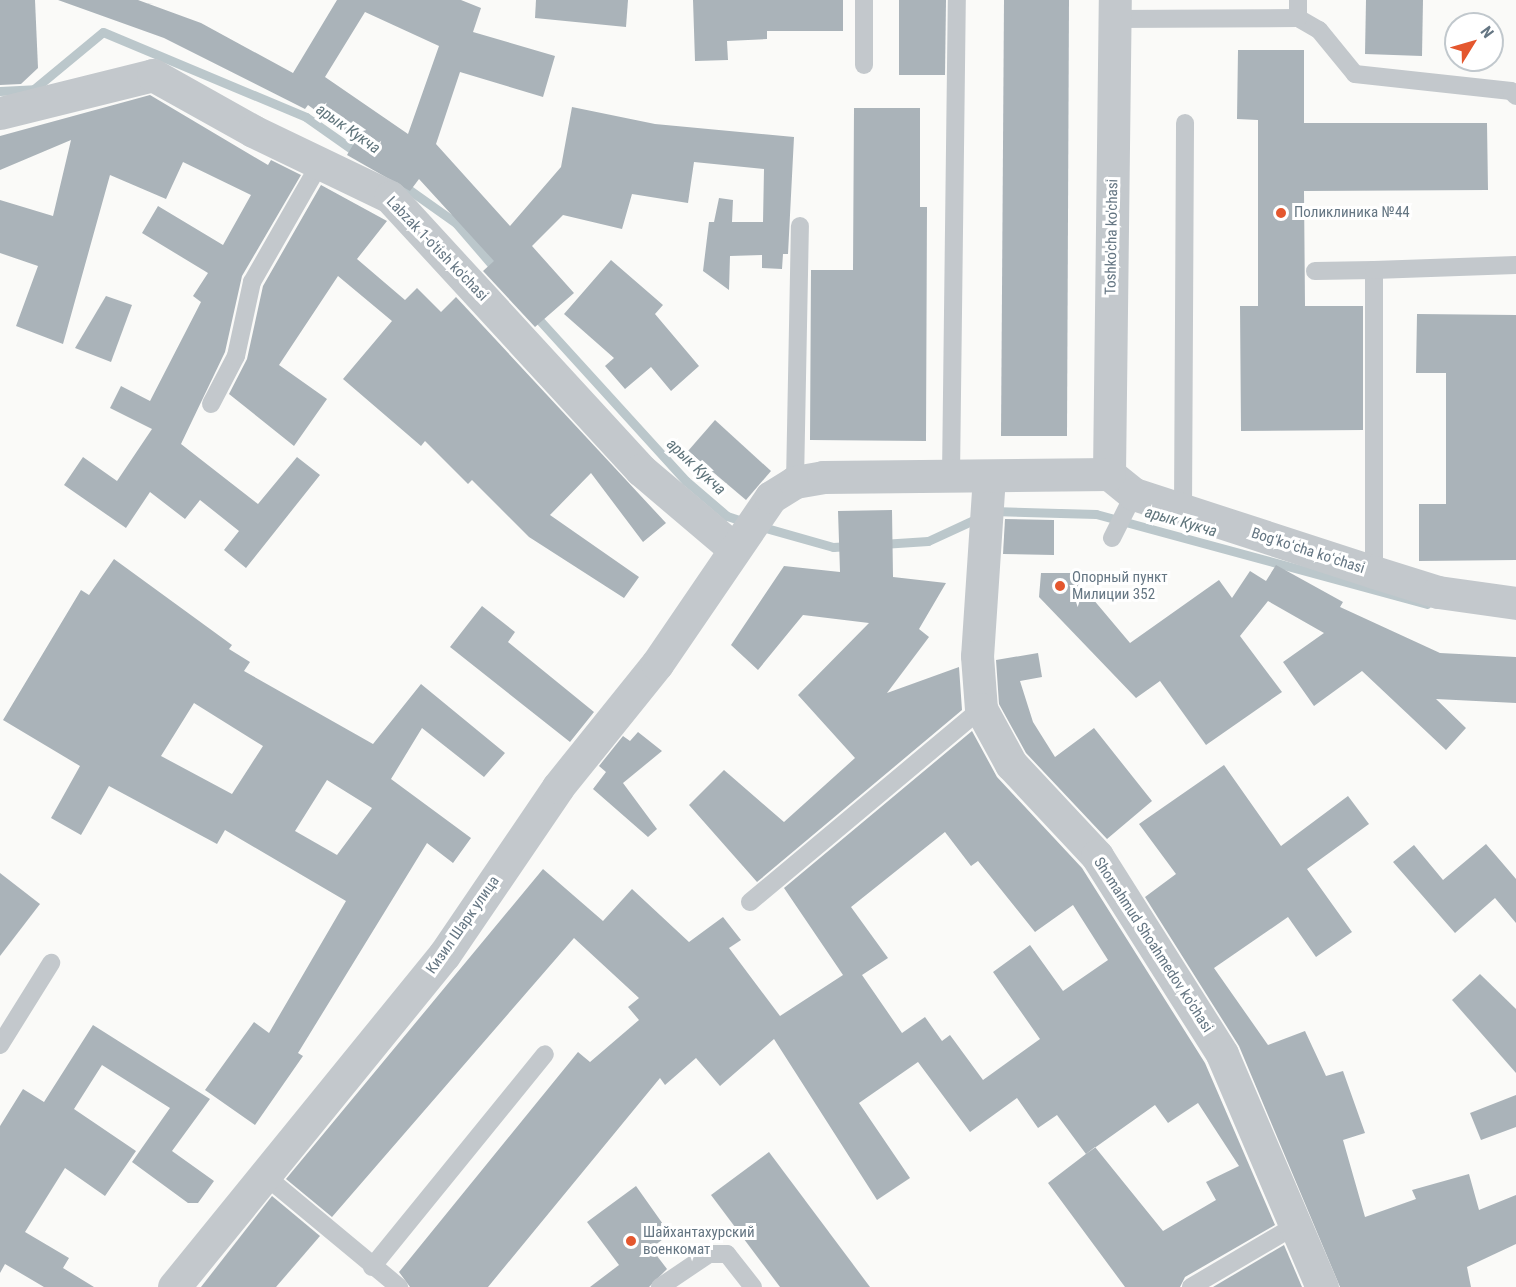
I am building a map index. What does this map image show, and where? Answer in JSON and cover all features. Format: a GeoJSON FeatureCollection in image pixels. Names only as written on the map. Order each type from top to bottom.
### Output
{"type":"FeatureCollection","features":[{"type":"Feature","properties":{"kind":"street","name":"Toshko'cha ko'chasi"},"geometry":{"type":"LineString","coordinates":[[1109,474],[1114,10]]}},
{"type":"Feature","properties":{"kind":"street","name":"Labzak 1-o'tish ko'chasi"},"geometry":{"type":"LineString","coordinates":[[0,114],[153,75],[253,131],[322,160],[390,197],[641,470],[734,549]]}},
{"type":"Feature","properties":{"kind":"street"},"geometry":{"type":"LineString","coordinates":[[783,490],[823,477],[1109,474]]}},
{"type":"Feature","properties":{"kind":"street","name":"Bogʻkoʻcha koʻchasi"},"geometry":{"type":"LineString","coordinates":[[1109,474],[1134,494],[1374,572],[1438,592],[1516,603]]}},
{"type":"Feature","properties":{"kind":"street","name":"Shomahmud Shoahmedov ko'chasi"},"geometry":{"type":"LineString","coordinates":[[989,476],[977,656],[981,709],[1011,765],[1097,856],[1222,1054],[1298,1224],[1322,1287]]}},
{"type":"Feature","properties":{"kind":"street","name":"Кизил Шарк улица"},"geometry":{"type":"LineString","coordinates":[[174,1287],[263,1174],[444,955],[558,787],[657,664],[734,549],[783,490]]}},
{"type":"Feature","properties":{"kind":"lane"},"geometry":{"type":"LineString","coordinates":[[864,0],[864,64]]}},
{"type":"Feature","properties":{"kind":"lane"},"geometry":{"type":"LineString","coordinates":[[951,476],[957,0]]}},
{"type":"Feature","properties":{"kind":"lane"},"geometry":{"type":"LineString","coordinates":[[1114,10],[1298,9],[1319,30],[1355,74],[1511,91],[1516,96]]}},
{"type":"Feature","properties":{"kind":"lane"},"geometry":{"type":"LineString","coordinates":[[1184,510],[1185,123]]}},
{"type":"Feature","properties":{"kind":"lane"},"geometry":{"type":"LineString","coordinates":[[212,404],[236,356],[252,282],[322,160]]}},
{"type":"Feature","properties":{"kind":"lane"},"geometry":{"type":"LineString","coordinates":[[783,490],[800,226]]}},
{"type":"Feature","properties":{"kind":"lane"},"geometry":{"type":"LineString","coordinates":[[1315,271],[1516,265]]}},
{"type":"Feature","properties":{"kind":"lane"},"geometry":{"type":"LineString","coordinates":[[1374,270],[1374,572]]}},
{"type":"Feature","properties":{"kind":"lane"},"geometry":{"type":"LineString","coordinates":[[1112,538],[1134,494]]}},
{"type":"Feature","properties":{"kind":"lane"},"geometry":{"type":"LineString","coordinates":[[750,902],[981,709]]}},
{"type":"Feature","properties":{"kind":"lane"},"geometry":{"type":"LineString","coordinates":[[0,1045],[51,963]]}},
{"type":"Feature","properties":{"kind":"lane"},"geometry":{"type":"LineString","coordinates":[[372,1267],[545,1054]]}},
{"type":"Feature","properties":{"kind":"lane"},"geometry":{"type":"LineString","coordinates":[[263,1174],[372,1267],[399,1287]]}},
{"type":"Feature","properties":{"kind":"lane"},"geometry":{"type":"LineString","coordinates":[[1191,1287],[1298,1224]]}},
{"type":"Feature","properties":{"kind":"lane"},"geometry":{"type":"LineString","coordinates":[[660,1287],[709,1254],[727,1254],[753,1287]]}},
{"type":"Feature","properties":{"kind":"building"},"geometry":{"type":"Polygon","coordinates":[[[0,0],[35,0],[38,68],[21,84],[0,85],[0,0]]]}},
{"type":"Feature","properties":{"kind":"building"},"geometry":{"type":"Polygon","coordinates":[[[58,0],[138,0],[201,23],[293,73],[337,0],[461,0],[481,8],[473,32],[555,56],[543,97],[460,72],[436,144],[510,226],[561,167],[572,107],[655,124],[794,137],[788,254],[783,254],[782,269],[762,268],[762,255],[730,256],[729,290],[703,271],[709,222],[714,222],[719,198],[733,200],[732,222],[763,222],[764,169],[694,162],[688,203],[632,194],[622,229],[563,215],[532,246],[574,293],[535,327],[483,271],[494,261],[419,179],[410,191],[347,155],[356,140],[308,105],[305,109],[164,38],[58,0]],[[365,12],[325,77],[408,134],[439,46],[365,12]]]}},
{"type":"Feature","properties":{"kind":"building"},"geometry":{"type":"Polygon","coordinates":[[[536,0],[628,0],[626,27],[535,18],[536,0]]]}},
{"type":"Feature","properties":{"kind":"building"},"geometry":{"type":"Polygon","coordinates":[[[693,0],[843,0],[843,31],[767,31],[767,39],[727,41],[728,60],[695,61],[693,0]]]}},
{"type":"Feature","properties":{"kind":"building"},"geometry":{"type":"Polygon","coordinates":[[[899,0],[946,0],[945,75],[899,75],[899,0]]]}},
{"type":"Feature","properties":{"kind":"building"},"geometry":{"type":"Polygon","coordinates":[[[1004,0],[1069,0],[1067,436],[1001,436],[1004,0]]]}},
{"type":"Feature","properties":{"kind":"building"},"geometry":{"type":"Polygon","coordinates":[[[1366,0],[1423,0],[1422,56],[1365,54],[1366,0]]]}},
{"type":"Feature","properties":{"kind":"building","name":"Поликлиника №44"},"geometry":{"type":"Polygon","coordinates":[[[1238,50],[1304,50],[1304,123],[1487,123],[1488,190],[1304,191],[1305,306],[1363,306],[1363,430],[1241,431],[1240,306],[1258,306],[1258,120],[1237,119],[1238,50]]]}},
{"type":"Feature","properties":{"kind":"building"},"geometry":{"type":"Polygon","coordinates":[[[150,95],[268,165],[271,160],[301,175],[242,276],[225,352],[181,444],[258,504],[297,457],[320,475],[246,568],[224,550],[239,531],[200,500],[185,519],[150,492],[126,528],[64,485],[83,457],[117,481],[152,429],[110,408],[121,386],[150,401],[201,302],[193,296],[208,273],[142,233],[158,206],[223,245],[251,195],[183,162],[166,199],[110,175],[63,344],[16,326],[38,266],[0,253],[0,200],[53,216],[71,140],[0,170],[0,136],[150,95]]]}},
{"type":"Feature","properties":{"kind":"building"},"geometry":{"type":"Polygon","coordinates":[[[854,108],[920,108],[920,207],[927,207],[926,441],[810,440],[811,270],[853,270],[854,108]]]}},
{"type":"Feature","properties":{"kind":"building"},"geometry":{"type":"Polygon","coordinates":[[[321,185],[387,221],[357,259],[405,300],[417,288],[441,312],[456,297],[666,523],[643,542],[591,473],[550,515],[639,577],[624,598],[529,537],[472,480],[468,484],[425,441],[421,446],[343,379],[392,321],[338,276],[279,365],[327,399],[294,446],[229,394],[247,359],[263,286],[321,185]]]}},
{"type":"Feature","properties":{"kind":"building"},"geometry":{"type":"Polygon","coordinates":[[[611,260],[663,305],[655,314],[699,366],[671,391],[651,367],[625,389],[605,366],[614,358],[564,314],[611,260]]]}},
{"type":"Feature","properties":{"kind":"building"},"geometry":{"type":"Polygon","coordinates":[[[106,296],[132,305],[111,362],[75,348],[106,296]]]}},
{"type":"Feature","properties":{"kind":"building"},"geometry":{"type":"Polygon","coordinates":[[[1417,314],[1516,315],[1516,560],[1419,561],[1419,504],[1446,504],[1446,373],[1416,373],[1417,314]]]}},
{"type":"Feature","properties":{"kind":"building"},"geometry":{"type":"Polygon","coordinates":[[[715,420],[771,471],[746,500],[688,451],[715,420]]]}},
{"type":"Feature","properties":{"kind":"building"},"geometry":{"type":"Polygon","coordinates":[[[892,510],[893,577],[946,583],[919,629],[929,637],[887,693],[959,667],[962,710],[757,882],[689,805],[724,770],[784,822],[855,758],[798,695],[869,623],[803,615],[758,670],[731,645],[784,566],[840,572],[838,511],[892,510]]]}},
{"type":"Feature","properties":{"kind":"building"},"geometry":{"type":"Polygon","coordinates":[[[1005,519],[1054,520],[1054,555],[1003,554],[1005,519]]]}},
{"type":"Feature","properties":{"kind":"building"},"geometry":{"type":"Polygon","coordinates":[[[114,559],[232,645],[229,649],[250,662],[244,671],[373,744],[421,684],[505,753],[484,777],[422,728],[391,779],[471,838],[453,863],[427,843],[298,1053],[303,1056],[255,1125],[205,1090],[254,1022],[269,1033],[346,901],[225,830],[217,844],[109,786],[81,835],[51,818],[80,766],[3,720],[81,590],[89,595],[114,559]],[[194,703],[161,756],[232,794],[263,746],[194,703]],[[327,780],[295,831],[337,855],[372,808],[327,780]]]}},
{"type":"Feature","properties":{"kind":"building"},"geometry":{"type":"Polygon","coordinates":[[[1276,565],[1343,602],[1340,607],[1440,653],[1516,657],[1516,703],[1436,699],[1466,728],[1446,750],[1362,671],[1314,706],[1283,662],[1324,633],[1268,601],[1240,636],[1282,692],[1206,745],[1160,681],[1136,698],[1039,597],[1041,573],[1071,573],[1130,643],[1219,580],[1232,598],[1250,571],[1266,581],[1276,565]]]}},
{"type":"Feature","properties":{"kind":"building"},"geometry":{"type":"Polygon","coordinates":[[[482,606],[515,632],[508,642],[594,712],[570,742],[450,647],[482,606]]]}},
{"type":"Feature","properties":{"kind":"building"},"geometry":{"type":"Polygon","coordinates":[[[1038,653],[1042,677],[1020,681],[1033,722],[1055,757],[1094,728],[1152,801],[1107,839],[1026,753],[999,704],[996,660],[1038,653]]]}},
{"type":"Feature","properties":{"kind":"building"},"geometry":{"type":"Polygon","coordinates":[[[972,731],[997,777],[1082,868],[1205,1063],[1275,1225],[1185,1277],[1180,1287],[1125,1287],[1048,1183],[1086,1154],[1057,1115],[1038,1128],[1017,1098],[970,1132],[918,1062],[859,1103],[910,1178],[877,1200],[774,1039],[720,1086],[696,1058],[665,1085],[660,1078],[488,1287],[410,1287],[399,1272],[578,1052],[590,1062],[639,1020],[628,1007],[639,998],[574,938],[332,1217],[286,1179],[543,869],[603,921],[632,889],[689,942],[723,917],[741,940],[729,948],[780,1016],[843,975],[784,888],[972,731]],[[945,832],[851,907],[888,958],[862,975],[902,1033],[925,1017],[942,1041],[950,1035],[983,1080],[1040,1039],[993,972],[1030,945],[1063,991],[1108,960],[1073,905],[1035,932],[978,861],[971,866],[945,832]],[[1198,1103],[1168,1123],[1155,1105],[1095,1147],[1163,1231],[1216,1200],[1206,1182],[1239,1166],[1198,1103]]]}},
{"type":"Feature","properties":{"kind":"building"},"geometry":{"type":"Polygon","coordinates":[[[638,732],[662,751],[623,783],[657,829],[648,837],[593,789],[606,772],[599,766],[623,736],[630,741],[638,732]]]}},
{"type":"Feature","properties":{"kind":"building"},"geometry":{"type":"Polygon","coordinates":[[[1224,765],[1281,846],[1348,796],[1369,824],[1307,869],[1352,932],[1316,957],[1288,917],[1214,968],[1268,1045],[1305,1031],[1326,1076],[1343,1071],[1365,1133],[1343,1140],[1365,1217],[1416,1199],[1412,1190],[1469,1174],[1479,1210],[1516,1195],[1516,1244],[1467,1267],[1471,1287],[1340,1287],[1239,1046],[1145,897],[1176,874],[1139,824],[1224,765]]]}},
{"type":"Feature","properties":{"kind":"building"},"geometry":{"type":"Polygon","coordinates":[[[1486,844],[1516,879],[1516,923],[1495,898],[1455,933],[1393,862],[1414,845],[1443,880],[1486,844]]]}},
{"type":"Feature","properties":{"kind":"building"},"geometry":{"type":"Polygon","coordinates":[[[0,873],[40,904],[0,956],[0,873]]]}},
{"type":"Feature","properties":{"kind":"building"},"geometry":{"type":"Polygon","coordinates":[[[1480,974],[1516,1009],[1516,1073],[1452,1000],[1480,974]]]}},
{"type":"Feature","properties":{"kind":"building"},"geometry":{"type":"Polygon","coordinates":[[[93,1025],[210,1099],[172,1151],[214,1181],[198,1203],[188,1203],[132,1162],[170,1108],[102,1065],[74,1109],[136,1151],[105,1196],[65,1168],[25,1232],[69,1258],[63,1268],[94,1287],[44,1287],[5,1264],[0,1273],[0,1126],[23,1089],[44,1102],[93,1025]]]}},
{"type":"Feature","properties":{"kind":"building"},"geometry":{"type":"Polygon","coordinates":[[[1516,1095],[1516,1127],[1481,1140],[1470,1113],[1516,1095]]]}},
{"type":"Feature","properties":{"kind":"building"},"geometry":{"type":"Polygon","coordinates":[[[769,1152],[870,1287],[780,1287],[711,1195],[769,1152]]]}},
{"type":"Feature","properties":{"kind":"building","name":"Шайхантахурский военкомат"},"geometry":{"type":"Polygon","coordinates":[[[636,1186],[670,1234],[651,1248],[667,1269],[649,1287],[590,1287],[619,1265],[587,1222],[636,1186]]]}},
{"type":"Feature","properties":{"kind":"building"},"geometry":{"type":"Polygon","coordinates":[[[272,1196],[320,1236],[276,1287],[201,1287],[272,1196]]]}},
{"type":"Feature","properties":{"kind":"building"},"geometry":{"type":"Polygon","coordinates":[[[1284,1245],[1302,1287],[1213,1287],[1284,1245]]]}},
{"type":"Feature","properties":{"kind":"waterway","name":"арык Кукча"},"geometry":{"type":"LineString","coordinates":[[0,91],[34,89],[103,32],[306,117],[360,155]]}},
{"type":"Feature","properties":{"kind":"waterway","name":"арык Кукча"},"geometry":{"type":"LineString","coordinates":[[401,184],[456,223],[499,273]]}},
{"type":"Feature","properties":{"kind":"waterway","name":"арык Кукча"},"geometry":{"type":"LineString","coordinates":[[533,313],[686,481],[727,516],[746,522]]}},
{"type":"Feature","properties":{"kind":"waterway","name":"арык Кукча"},"geometry":{"type":"LineString","coordinates":[[992,511],[1096,514],[1427,604]]}},
{"type":"Feature","properties":{"kind":"waterway","name":"арык Кукча"},"geometry":{"type":"LineString","coordinates":[[882,544],[928,541],[980,517]]}},
{"type":"Feature","properties":{"kind":"waterway","name":"арык Кукча"},"geometry":{"type":"LineString","coordinates":[[759,526],[833,547],[850,546]]}},
{"type":"Feature","properties":{"kind":"place","name":"Поликлиника №44"},"geometry":{"type":"Point","coordinates":[1281,213]}},
{"type":"Feature","properties":{"kind":"place","name":"Опорный пункт Милиции 352"},"geometry":{"type":"Point","coordinates":[1060,586]}},
{"type":"Feature","properties":{"kind":"place","name":"Шайхантахурский военкомат"},"geometry":{"type":"Point","coordinates":[631,1241]}}]}
